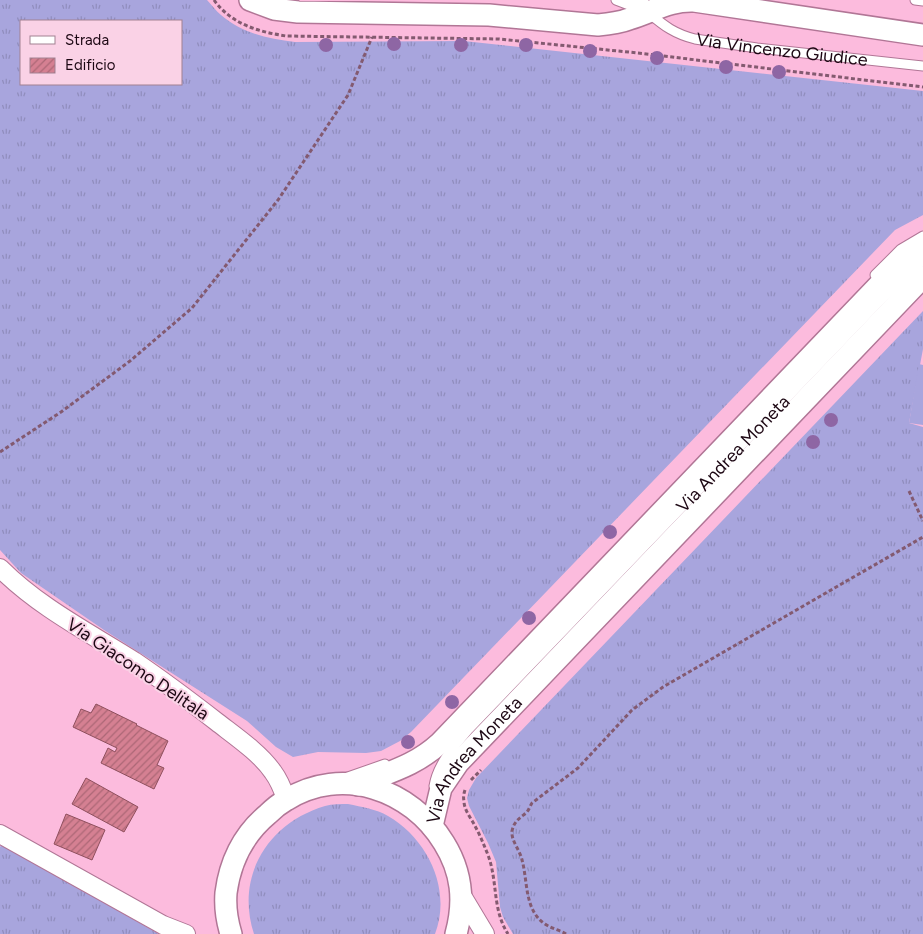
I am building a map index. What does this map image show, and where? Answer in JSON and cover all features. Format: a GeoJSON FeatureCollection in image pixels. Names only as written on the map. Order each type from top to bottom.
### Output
{"type":"FeatureCollection","features":[{"type":"Feature","properties":{"kind":"street","name":"Via Vincenzo Giudice"},"geometry":{"type":"LineString","coordinates":[[250,0],[285,11],[489,15],[598,24],[618,23],[631,19],[641,6],[694,1],[923,34]]}},
{"type":"Feature","properties":{"kind":"street","name":"Via Andrea Moneta"},"geometry":{"type":"LineString","coordinates":[[432,826],[441,788],[458,763],[846,337],[901,263],[923,247]]}},
{"type":"Feature","properties":{"kind":"street","name":"Via Andrea Moneta"},"geometry":{"type":"LineString","coordinates":[[846,337],[923,277]]}},
{"type":"Feature","properties":{"kind":"street","name":"Via Andrea Moneta"},"geometry":{"type":"LineString","coordinates":[[358,785],[415,762],[440,743],[815,370]]}},
{"type":"Feature","properties":{"kind":"street","name":"Via Giacomo Delitala"},"geometry":{"type":"LineString","coordinates":[[0,568],[38,600],[70,623],[149,672],[236,737],[275,773],[286,799]]}},
{"type":"Feature","properties":{"kind":"street"},"geometry":{"type":"LineString","coordinates":[[230,934],[226,894],[228,878],[244,840],[261,819],[286,799],[314,788],[343,784],[358,785],[393,795],[408,804],[432,826],[448,850],[454,865],[461,894],[461,910],[456,934]]}},
{"type":"Feature","properties":{"kind":"street"},"geometry":{"type":"LineString","coordinates":[[0,834],[163,925],[186,934]]}},
{"type":"Feature","properties":{"kind":"street"},"geometry":{"type":"LineString","coordinates":[[461,894],[485,934]]}},
{"type":"Feature","properties":{"kind":"lane","name":"Via Vincenzo Giudice"},"geometry":{"type":"LineString","coordinates":[[616,0],[641,6],[672,31],[695,39],[757,48],[923,66]]}},
{"type":"Feature","properties":{"kind":"lane"},"geometry":{"type":"LineString","coordinates":[[915,0],[923,1]]}},
{"type":"Feature","properties":{"kind":"lane"},"geometry":{"type":"LineString","coordinates":[[870,280],[901,249],[923,236]]}},
{"type":"Feature","properties":{"kind":"lane","name":"Via Andrea Moneta"},"geometry":{"type":"LineString","coordinates":[[846,337],[911,270],[923,261]]}},
{"type":"Feature","properties":{"kind":"lane"},"geometry":{"type":"LineString","coordinates":[[329,785],[396,760],[422,746]]}},
{"type":"Feature","properties":{"kind":"path"},"geometry":{"type":"LineString","coordinates":[[214,0],[237,21],[251,28],[294,37],[499,39],[638,53],[923,87]]}},
{"type":"Feature","properties":{"kind":"path"},"geometry":{"type":"LineString","coordinates":[[0,452],[61,412],[130,361],[192,308],[278,200],[322,135],[348,95],[372,37]]}},
{"type":"Feature","properties":{"kind":"path"},"geometry":{"type":"LineString","coordinates":[[909,491],[923,521]]}},
{"type":"Feature","properties":{"kind":"path"},"geometry":{"type":"LineString","coordinates":[[566,934],[541,922],[534,912],[528,897],[521,855],[512,836],[515,822],[528,811],[532,803],[578,768],[625,717],[663,687],[923,537]]}},
{"type":"Feature","properties":{"kind":"path"},"geometry":{"type":"LineString","coordinates":[[469,783],[486,765]]}},
{"type":"Feature","properties":{"kind":"path"},"geometry":{"type":"LineString","coordinates":[[466,788],[464,795],[465,806],[490,862],[498,912],[508,934]]}},
{"type":"Feature","properties":{"kind":"green space"},"geometry":{"type":"Polygon","coordinates":[[[0,0],[207,0],[221,15],[247,31],[265,37],[295,42],[464,41],[923,91],[923,215],[895,230],[411,732],[400,741],[381,751],[366,753],[318,752],[293,757],[276,747],[247,721],[104,630],[21,573],[0,550],[0,0]]]}},
{"type":"Feature","properties":{"kind":"green space"},"geometry":{"type":"Polygon","coordinates":[[[923,311],[923,349],[909,423],[923,427],[923,934],[513,934],[503,917],[500,907],[496,862],[467,798],[476,778],[923,311]]]}},
{"type":"Feature","properties":{"kind":"green space"},"geometry":{"type":"Polygon","coordinates":[[[919,364],[923,365],[923,425],[909,423],[919,364]]]}},
{"type":"Feature","properties":{"kind":"green space"},"geometry":{"type":"Polygon","coordinates":[[[348,804],[374,810],[388,816],[415,838],[425,852],[433,867],[438,883],[440,917],[435,934],[254,934],[249,913],[249,892],[253,872],[261,855],[272,839],[287,825],[305,814],[328,805],[348,804]]]}},
{"type":"Feature","properties":{"kind":"green space"},"geometry":{"type":"Polygon","coordinates":[[[2,844],[159,934],[0,934],[0,847],[2,844]]]}},
{"type":"Feature","properties":{"kind":"building"},"geometry":{"type":"Polygon","coordinates":[[[96,704],[168,741],[157,765],[164,768],[154,789],[101,763],[108,748],[115,752],[117,748],[73,727],[81,709],[91,713],[96,704]]]}},
{"type":"Feature","properties":{"kind":"building"},"geometry":{"type":"Polygon","coordinates":[[[86,778],[138,807],[124,832],[72,804],[86,778]]]}},
{"type":"Feature","properties":{"kind":"building"},"geometry":{"type":"Polygon","coordinates":[[[66,814],[105,830],[92,860],[54,844],[66,814]]]}}]}
